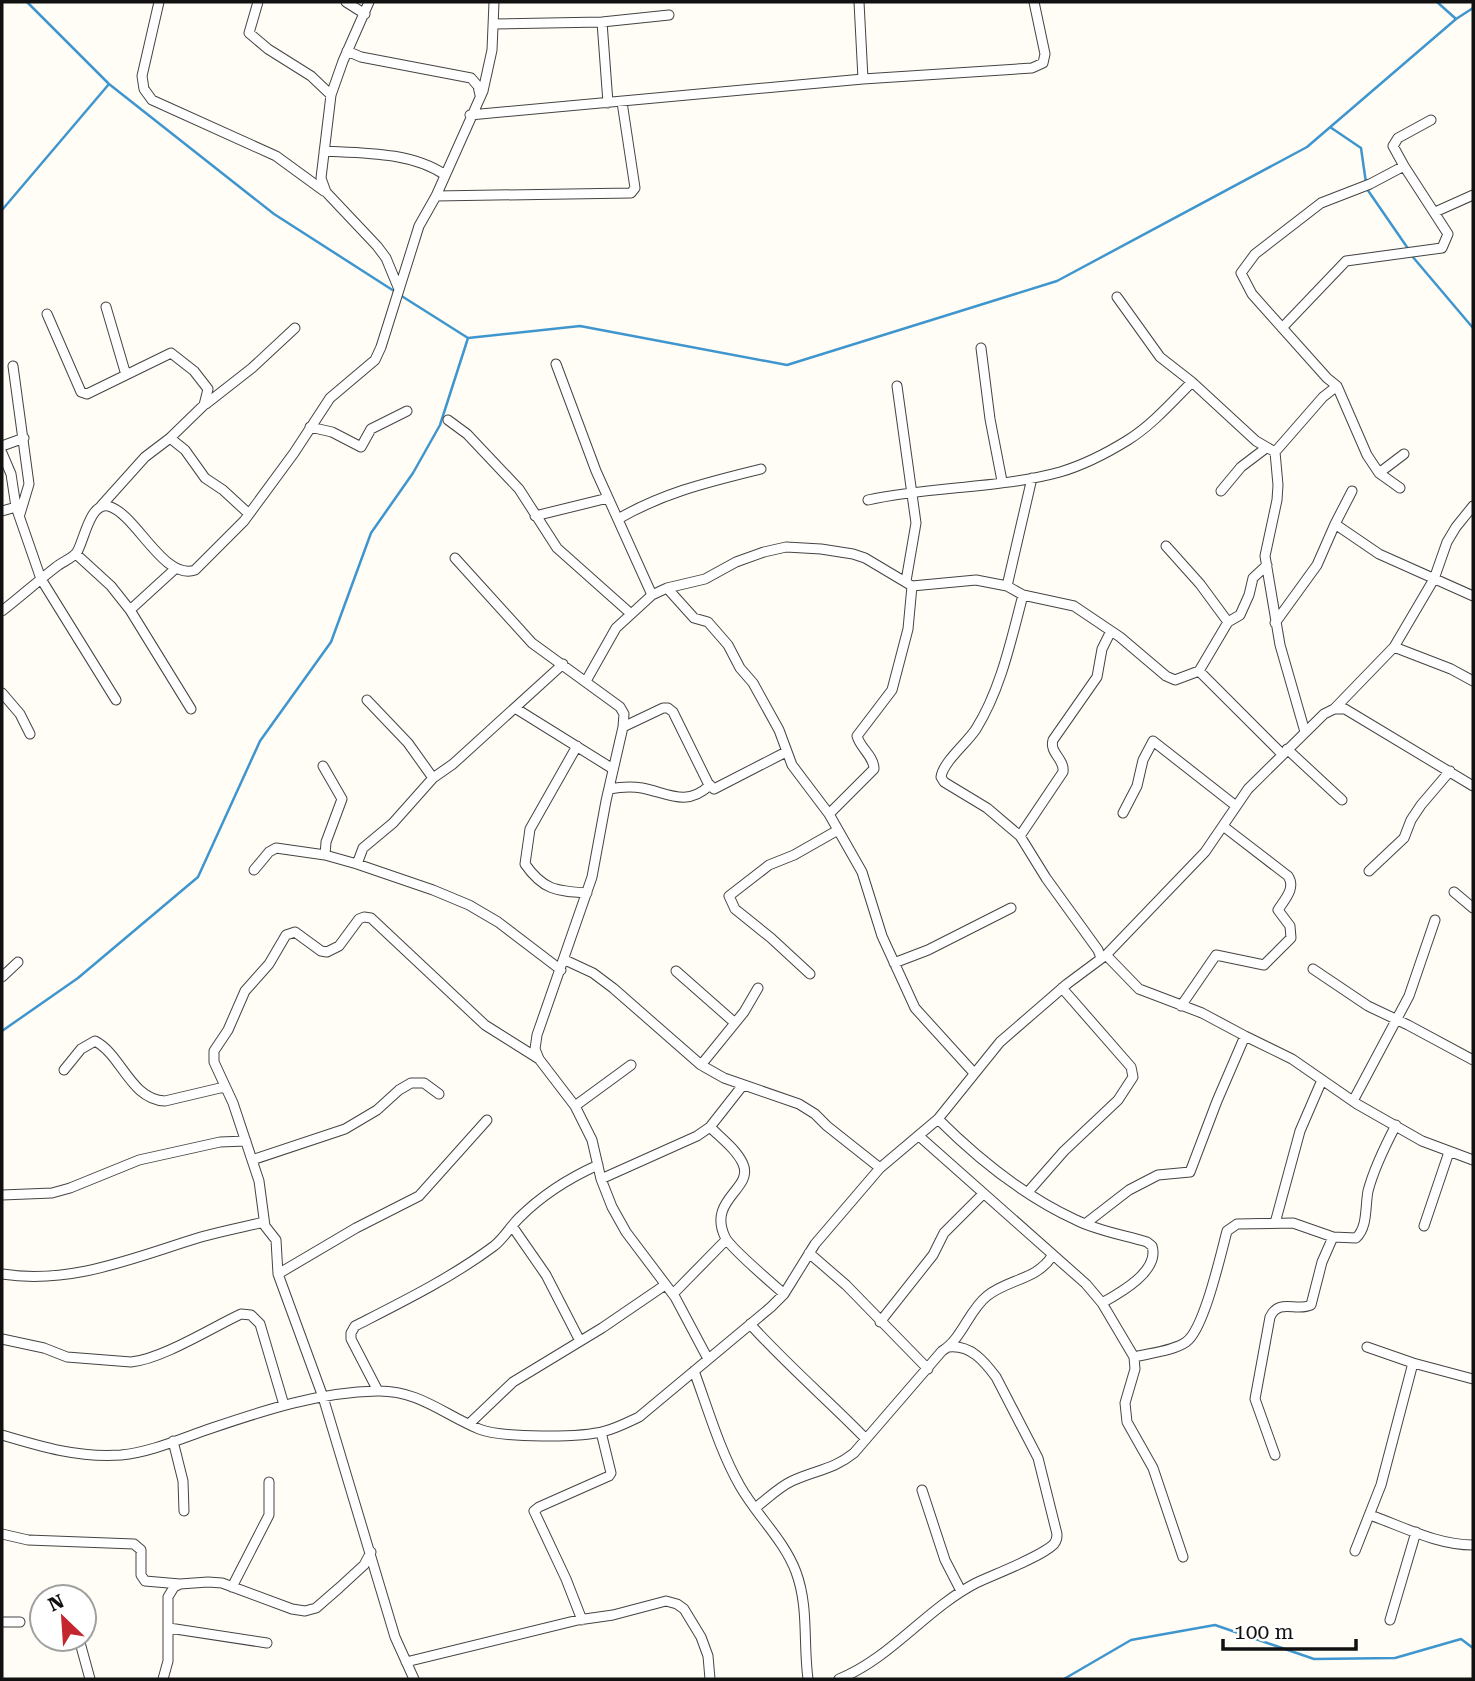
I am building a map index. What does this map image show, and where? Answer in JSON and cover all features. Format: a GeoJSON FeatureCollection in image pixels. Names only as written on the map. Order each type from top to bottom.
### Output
{"type":"FeatureCollection","features":[{"type":"Feature","properties":{"kind":"street"},"geometry":{"type":"LineString","coordinates":[[159,2],[142,76],[144,89],[152,100],[276,156],[326,192],[377,246],[389,265],[398,288]]}},
{"type":"Feature","properties":{"kind":"street"},"geometry":{"type":"LineString","coordinates":[[258,2],[249,33],[268,49],[311,76],[331,95]]}},
{"type":"Feature","properties":{"kind":"street"},"geometry":{"type":"LineString","coordinates":[[345,2],[365,14]]}},
{"type":"Feature","properties":{"kind":"street"},"geometry":{"type":"LineString","coordinates":[[326,192],[321,178],[331,95],[369,2]]}},
{"type":"Feature","properties":{"kind":"street"},"geometry":{"type":"LineString","coordinates":[[101,506],[118,512],[176,568],[188,573],[195,570],[248,513],[330,398],[374,360],[389,324],[419,226],[436,196],[480,95],[488,71],[494,2]]}},
{"type":"Feature","properties":{"kind":"street"},"geometry":{"type":"LineString","coordinates":[[859,2],[863,79]]}},
{"type":"Feature","properties":{"kind":"street"},"geometry":{"type":"LineString","coordinates":[[470,115],[863,79],[1032,68],[1042,62],[1045,54],[1034,2]]}},
{"type":"Feature","properties":{"kind":"street"},"geometry":{"type":"LineString","coordinates":[[494,24],[602,22],[669,15]]}},
{"type":"Feature","properties":{"kind":"street"},"geometry":{"type":"LineString","coordinates":[[602,22],[608,103]]}},
{"type":"Feature","properties":{"kind":"street"},"geometry":{"type":"LineString","coordinates":[[347,51],[361,57],[471,78],[476,82],[480,95]]}},
{"type":"Feature","properties":{"kind":"street"},"geometry":{"type":"LineString","coordinates":[[436,196],[631,193],[635,188],[622,102]]}},
{"type":"Feature","properties":{"kind":"street"},"geometry":{"type":"LineString","coordinates":[[1282,328],[1346,261],[1442,248],[1448,234],[1393,146],[1398,138],[1431,120]]}},
{"type":"Feature","properties":{"kind":"street"},"geometry":{"type":"LineString","coordinates":[[324,151],[367,153],[425,163],[445,175]]}},
{"type":"Feature","properties":{"kind":"street"},"geometry":{"type":"LineString","coordinates":[[1400,488],[1379,473],[1367,454],[1338,386],[1327,379],[1252,294],[1241,274],[1248,260],[1321,203],[1370,184],[1404,166]]}},
{"type":"Feature","properties":{"kind":"street"},"geometry":{"type":"LineString","coordinates":[[1435,212],[1473,195]]}},
{"type":"Feature","properties":{"kind":"street"},"geometry":{"type":"LineString","coordinates":[[1117,296],[1160,357],[1270,450],[1278,485],[1265,556],[1275,623],[1305,732]]}},
{"type":"Feature","properties":{"kind":"street"},"geometry":{"type":"LineString","coordinates":[[106,307],[126,375]]}},
{"type":"Feature","properties":{"kind":"street"},"geometry":{"type":"LineString","coordinates":[[47,314],[80,392],[87,394],[171,353],[194,371],[208,389],[204,405]]}},
{"type":"Feature","properties":{"kind":"street"},"geometry":{"type":"LineString","coordinates":[[2,611],[76,554],[96,510],[145,457],[170,438],[204,405],[252,369],[295,328]]}},
{"type":"Feature","properties":{"kind":"street"},"geometry":{"type":"LineString","coordinates":[[981,348],[990,419],[1002,481]]}},
{"type":"Feature","properties":{"kind":"street"},"geometry":{"type":"LineString","coordinates":[[556,364],[596,471],[652,595]]}},
{"type":"Feature","properties":{"kind":"street"},"geometry":{"type":"LineString","coordinates":[[13,366],[29,484],[18,511]]}},
{"type":"Feature","properties":{"kind":"street"},"geometry":{"type":"LineString","coordinates":[[868,500],[911,492],[1032,478],[1061,471],[1093,459],[1130,439],[1192,382]]}},
{"type":"Feature","properties":{"kind":"street"},"geometry":{"type":"LineString","coordinates":[[829,814],[874,770],[874,763],[857,736],[891,690],[908,629],[909,584],[916,523],[897,386]]}},
{"type":"Feature","properties":{"kind":"street"},"geometry":{"type":"LineString","coordinates":[[1221,491],[1241,467],[1270,450],[1323,397],[1338,386]]}},
{"type":"Feature","properties":{"kind":"street"},"geometry":{"type":"LineString","coordinates":[[310,427],[332,432],[361,447],[371,429],[407,411]]}},
{"type":"Feature","properties":{"kind":"street"},"geometry":{"type":"LineString","coordinates":[[448,420],[467,433],[519,489],[557,548],[630,613]]}},
{"type":"Feature","properties":{"kind":"street"},"geometry":{"type":"LineString","coordinates":[[2,446],[24,438]]}},
{"type":"Feature","properties":{"kind":"street"},"geometry":{"type":"LineString","coordinates":[[170,438],[185,450],[205,478],[248,513]]}},
{"type":"Feature","properties":{"kind":"street"},"geometry":{"type":"LineString","coordinates":[[2,453],[11,474],[18,511],[41,579],[117,700]]}},
{"type":"Feature","properties":{"kind":"street"},"geometry":{"type":"LineString","coordinates":[[1379,473],[1404,453]]}},
{"type":"Feature","properties":{"kind":"street"},"geometry":{"type":"LineString","coordinates":[[618,519],[648,502],[683,489],[761,469]]}},
{"type":"Feature","properties":{"kind":"street"},"geometry":{"type":"LineString","coordinates":[[1007,586],[1032,478]]}},
{"type":"Feature","properties":{"kind":"street"},"geometry":{"type":"LineString","coordinates":[[1275,623],[1317,565],[1352,491]]}},
{"type":"Feature","properties":{"kind":"street"},"geometry":{"type":"LineString","coordinates":[[535,516],[608,498]]}},
{"type":"Feature","properties":{"kind":"street"},"geometry":{"type":"LineString","coordinates":[[2,1435],[59,1452],[122,1455],[148,1450],[284,1405],[323,1397],[379,1391],[415,1396],[483,1431],[510,1436],[601,1432],[639,1416],[784,1294],[808,1253],[847,1203],[880,1168],[938,1119],[1000,1042],[1062,988],[1104,956],[1205,852],[1248,789],[1324,714],[1334,709],[1394,647],[1434,579],[1447,542],[1473,506]]}},
{"type":"Feature","properties":{"kind":"street"},"geometry":{"type":"LineString","coordinates":[[2,511],[18,511]]}},
{"type":"Feature","properties":{"kind":"street"},"geometry":{"type":"LineString","coordinates":[[1335,524],[1379,554],[1473,596]]}},
{"type":"Feature","properties":{"kind":"street"},"geometry":{"type":"LineString","coordinates":[[1166,546],[1200,584],[1228,622]]}},
{"type":"Feature","properties":{"kind":"street"},"geometry":{"type":"LineString","coordinates":[[586,681],[616,628],[652,595],[667,588],[692,584],[764,551],[786,547],[853,554],[909,584],[976,580],[1007,586],[1023,595],[1074,606],[1175,680],[1199,671],[1228,622],[1240,615],[1253,578],[1267,565]]}},
{"type":"Feature","properties":{"kind":"street"},"geometry":{"type":"LineString","coordinates":[[76,554],[111,586],[130,610],[191,709]]}},
{"type":"Feature","properties":{"kind":"street"},"geometry":{"type":"LineString","coordinates":[[455,558],[532,643],[621,707],[624,714],[587,893],[537,1035],[535,1049],[539,1059],[575,1106],[592,1140],[601,1179],[612,1207],[626,1232],[673,1294],[708,1359]]}},
{"type":"Feature","properties":{"kind":"street"},"geometry":{"type":"LineString","coordinates":[[130,610],[176,568]]}},
{"type":"Feature","properties":{"kind":"street"},"geometry":{"type":"LineString","coordinates":[[667,588],[694,618],[708,622],[728,645],[740,668],[758,691],[779,730],[792,765],[829,814],[862,872],[882,936],[920,1016],[974,1073]]}},
{"type":"Feature","properties":{"kind":"street"},"geometry":{"type":"LineString","coordinates":[[1023,595],[999,680],[987,710],[975,730],[943,768],[941,776],[944,782],[987,808],[1020,836],[1046,878],[1098,950],[1139,989],[1202,1013],[1292,1059],[1353,1101],[1422,1141],[1473,1160]]}},
{"type":"Feature","properties":{"kind":"street"},"geometry":{"type":"LineString","coordinates":[[1020,836],[1063,772],[1063,763],[1052,749],[1053,740],[1097,677],[1102,649],[1111,631]]}},
{"type":"Feature","properties":{"kind":"street"},"geometry":{"type":"LineString","coordinates":[[1394,647],[1451,669],[1473,681]]}},
{"type":"Feature","properties":{"kind":"street"},"geometry":{"type":"LineString","coordinates":[[357,864],[363,848],[393,824],[433,778],[453,764],[563,664]]}},
{"type":"Feature","properties":{"kind":"street"},"geometry":{"type":"LineString","coordinates":[[1199,671],[1342,800]]}},
{"type":"Feature","properties":{"kind":"street"},"geometry":{"type":"LineString","coordinates":[[2,693],[20,714],[30,734]]}},
{"type":"Feature","properties":{"kind":"street"},"geometry":{"type":"LineString","coordinates":[[366,700],[408,743],[433,778]]}},
{"type":"Feature","properties":{"kind":"street"},"geometry":{"type":"LineString","coordinates":[[515,708],[613,769]]}},
{"type":"Feature","properties":{"kind":"street"},"geometry":{"type":"LineString","coordinates":[[623,727],[668,708],[673,712],[709,786],[713,789],[786,752]]}},
{"type":"Feature","properties":{"kind":"street"},"geometry":{"type":"LineString","coordinates":[[1334,709],[1345,709],[1473,786]]}},
{"type":"Feature","properties":{"kind":"street"},"geometry":{"type":"LineString","coordinates":[[1123,813],[1137,786],[1143,760],[1153,741],[1236,806]]}},
{"type":"Feature","properties":{"kind":"street"},"geometry":{"type":"LineString","coordinates":[[577,746],[530,829],[525,864],[537,881],[562,891],[587,893]]}},
{"type":"Feature","properties":{"kind":"street"},"geometry":{"type":"LineString","coordinates":[[323,766],[342,799],[326,842],[325,855]]}},
{"type":"Feature","properties":{"kind":"street"},"geometry":{"type":"LineString","coordinates":[[1369,870],[1404,838],[1421,805],[1450,771]]}},
{"type":"Feature","properties":{"kind":"street"},"geometry":{"type":"LineString","coordinates":[[608,789],[627,786],[689,798],[709,786]]}},
{"type":"Feature","properties":{"kind":"street"},"geometry":{"type":"LineString","coordinates":[[1181,1006],[1216,955],[1264,965],[1291,938],[1290,926],[1278,910],[1292,887],[1292,881],[1223,826]]}},
{"type":"Feature","properties":{"kind":"street"},"geometry":{"type":"LineString","coordinates":[[810,974],[734,909],[729,897],[769,865],[794,855],[838,830]]}},
{"type":"Feature","properties":{"kind":"street"},"geometry":{"type":"LineString","coordinates":[[254,870],[269,852],[276,848],[325,855],[357,864],[469,905],[498,922],[561,970]]}},
{"type":"Feature","properties":{"kind":"street"},"geometry":{"type":"LineString","coordinates":[[1454,892],[1473,908]]}},
{"type":"Feature","properties":{"kind":"street"},"geometry":{"type":"LineString","coordinates":[[894,963],[928,950],[1011,908]]}},
{"type":"Feature","properties":{"kind":"street"},"geometry":{"type":"LineString","coordinates":[[414,1679],[384,1604],[371,1552],[323,1397],[278,1274],[276,1240],[265,1226],[263,1198],[252,1160],[233,1103],[214,1062],[214,1051],[228,1030],[244,991],[269,964],[286,935],[295,933],[321,951],[333,951],[364,916],[371,918],[402,945],[485,1025],[539,1059]]}},
{"type":"Feature","properties":{"kind":"street"},"geometry":{"type":"LineString","coordinates":[[1353,1101],[1409,996],[1435,920]]}},
{"type":"Feature","properties":{"kind":"street"},"geometry":{"type":"LineString","coordinates":[[565,960],[603,980],[701,1065],[724,1078],[799,1104],[880,1168]]}},
{"type":"Feature","properties":{"kind":"street"},"geometry":{"type":"LineString","coordinates":[[2,977],[18,962]]}},
{"type":"Feature","properties":{"kind":"street"},"geometry":{"type":"LineString","coordinates":[[1313,969],[1368,1006],[1473,1060]]}},
{"type":"Feature","properties":{"kind":"street"},"geometry":{"type":"LineString","coordinates":[[676,971],[735,1023]]}},
{"type":"Feature","properties":{"kind":"street"},"geometry":{"type":"LineString","coordinates":[[701,1065],[735,1023],[758,988]]}},
{"type":"Feature","properties":{"kind":"street"},"geometry":{"type":"LineString","coordinates":[[1028,1192],[1065,1151],[1118,1100],[1133,1077],[1131,1067],[1062,988]]}},
{"type":"Feature","properties":{"kind":"street"},"geometry":{"type":"LineString","coordinates":[[1085,1224],[1129,1190],[1157,1175],[1191,1172],[1245,1036]]}},
{"type":"Feature","properties":{"kind":"street"},"geometry":{"type":"LineString","coordinates":[[64,1070],[81,1049],[94,1041],[104,1047],[140,1090],[157,1101],[225,1088]]}},
{"type":"Feature","properties":{"kind":"street"},"geometry":{"type":"LineString","coordinates":[[575,1106],[631,1065]]}},
{"type":"Feature","properties":{"kind":"street"},"geometry":{"type":"LineString","coordinates":[[1275,1223],[1300,1131],[1322,1080]]}},
{"type":"Feature","properties":{"kind":"street"},"geometry":{"type":"LineString","coordinates":[[252,1160],[345,1129],[377,1110],[411,1083],[424,1083],[439,1094]]}},
{"type":"Feature","properties":{"kind":"street"},"geometry":{"type":"LineString","coordinates":[[601,1179],[677,1147],[710,1127],[743,1085]]}},
{"type":"Feature","properties":{"kind":"street"},"geometry":{"type":"LineString","coordinates":[[938,1119],[977,1156],[1028,1192],[1085,1224],[1147,1242],[1154,1251],[1154,1257],[1145,1271],[1102,1303]]}},
{"type":"Feature","properties":{"kind":"street"},"geometry":{"type":"LineString","coordinates":[[278,1274],[356,1228],[419,1196],[486,1120]]}},
{"type":"Feature","properties":{"kind":"street"},"geometry":{"type":"LineString","coordinates":[[1134,1357],[1183,1344],[1192,1335],[1208,1300],[1230,1227],[1237,1224],[1302,1224],[1332,1237],[1350,1239],[1360,1234],[1368,1191],[1383,1148],[1396,1125]]}},
{"type":"Feature","properties":{"kind":"street"},"geometry":{"type":"LineString","coordinates":[[710,1127],[741,1160],[746,1172],[743,1181],[723,1208],[721,1226],[726,1240],[784,1294]]}},
{"type":"Feature","properties":{"kind":"street"},"geometry":{"type":"LineString","coordinates":[[919,1136],[1086,1284],[1102,1303],[1134,1357],[1135,1368],[1125,1404],[1127,1422],[1153,1468],[1183,1557]]}},
{"type":"Feature","properties":{"kind":"street"},"geometry":{"type":"LineString","coordinates":[[2,1195],[52,1193],[139,1160],[220,1143],[246,1141]]}},
{"type":"Feature","properties":{"kind":"street"},"geometry":{"type":"LineString","coordinates":[[1424,1226],[1449,1152]]}},
{"type":"Feature","properties":{"kind":"street"},"geometry":{"type":"LineString","coordinates":[[379,1391],[351,1339],[355,1326],[477,1257],[496,1244],[533,1206],[562,1183],[598,1165]]}},
{"type":"Feature","properties":{"kind":"street"},"geometry":{"type":"LineString","coordinates":[[880,1322],[933,1255],[944,1233],[984,1194]]}},
{"type":"Feature","properties":{"kind":"street"},"geometry":{"type":"LineString","coordinates":[[2,1274],[50,1277],[77,1273],[124,1263],[202,1237],[264,1222]]}},
{"type":"Feature","properties":{"kind":"street"},"geometry":{"type":"LineString","coordinates":[[513,1226],[546,1275],[580,1341]]}},
{"type":"Feature","properties":{"kind":"street"},"geometry":{"type":"LineString","coordinates":[[1275,1455],[1255,1399],[1270,1317],[1273,1310],[1279,1307],[1304,1308],[1311,1305],[1322,1262],[1332,1237]]}},
{"type":"Feature","properties":{"kind":"street"},"geometry":{"type":"LineString","coordinates":[[673,1294],[726,1240]]}},
{"type":"Feature","properties":{"kind":"street"},"geometry":{"type":"LineString","coordinates":[[808,1253],[846,1286],[928,1369]]}},
{"type":"Feature","properties":{"kind":"street"},"geometry":{"type":"LineString","coordinates":[[755,1508],[788,1483],[811,1472],[841,1464],[928,1369],[942,1350],[949,1346],[985,1297],[1038,1272],[1052,1256]]}},
{"type":"Feature","properties":{"kind":"street"},"geometry":{"type":"LineString","coordinates":[[468,1424],[513,1382],[665,1285]]}},
{"type":"Feature","properties":{"kind":"street"},"geometry":{"type":"LineString","coordinates":[[2,1339],[44,1348],[67,1357],[131,1362],[140,1361],[177,1345],[241,1314],[251,1315],[260,1324],[284,1405]]}},
{"type":"Feature","properties":{"kind":"street"},"geometry":{"type":"LineString","coordinates":[[750,1324],[784,1362],[814,1386],[866,1438]]}},
{"type":"Feature","properties":{"kind":"street"},"geometry":{"type":"LineString","coordinates":[[839,1679],[856,1672],[887,1651],[961,1591],[1053,1544],[1057,1534],[1038,1458],[996,1377],[972,1352],[949,1346]]}},
{"type":"Feature","properties":{"kind":"street"},"geometry":{"type":"LineString","coordinates":[[1367,1347],[1473,1379]]}},
{"type":"Feature","properties":{"kind":"street"},"geometry":{"type":"LineString","coordinates":[[1355,1551],[1381,1485],[1413,1363]]}},
{"type":"Feature","properties":{"kind":"street"},"geometry":{"type":"LineString","coordinates":[[694,1371],[740,1487],[783,1546],[800,1583],[805,1608],[808,1679]]}},
{"type":"Feature","properties":{"kind":"street"},"geometry":{"type":"LineString","coordinates":[[582,1620],[534,1511],[609,1476],[610,1466],[601,1432]]}},
{"type":"Feature","properties":{"kind":"street"},"geometry":{"type":"LineString","coordinates":[[173,1441],[183,1481],[184,1511]]}},
{"type":"Feature","properties":{"kind":"street"},"geometry":{"type":"LineString","coordinates":[[232,1587],[269,1515],[269,1482]]}},
{"type":"Feature","properties":{"kind":"street"},"geometry":{"type":"LineString","coordinates":[[922,1490],[945,1560],[961,1591]]}},
{"type":"Feature","properties":{"kind":"street"},"geometry":{"type":"LineString","coordinates":[[1370,1515],[1457,1545],[1473,1545]]}},
{"type":"Feature","properties":{"kind":"street"},"geometry":{"type":"LineString","coordinates":[[1390,1620],[1416,1532]]}},
{"type":"Feature","properties":{"kind":"street"},"geometry":{"type":"LineString","coordinates":[[2,1534],[28,1540],[134,1544],[141,1550],[142,1579],[180,1584],[208,1582],[305,1611],[316,1608],[339,1588],[363,1565],[371,1552]]}},
{"type":"Feature","properties":{"kind":"street"},"geometry":{"type":"LineString","coordinates":[[163,1679],[168,1661],[168,1597],[174,1587],[180,1584]]}},
{"type":"Feature","properties":{"kind":"street"},"geometry":{"type":"LineString","coordinates":[[405,1662],[666,1601],[684,1609],[701,1637],[708,1656],[710,1679]]}},
{"type":"Feature","properties":{"kind":"street"},"geometry":{"type":"LineString","coordinates":[[2,1622],[20,1622]]}},
{"type":"Feature","properties":{"kind":"street"},"geometry":{"type":"LineString","coordinates":[[169,1628],[267,1643]]}},
{"type":"Feature","properties":{"kind":"street"},"geometry":{"type":"LineString","coordinates":[[83,1653],[90,1679]]}},
{"type":"Feature","properties":{"kind":"waterway"},"geometry":{"type":"LineString","coordinates":[[27,2],[109,84],[274,214],[394,291]]}},
{"type":"Feature","properties":{"kind":"waterway"},"geometry":{"type":"LineString","coordinates":[[1437,2],[1455,18]]}},
{"type":"Feature","properties":{"kind":"waterway"},"geometry":{"type":"LineString","coordinates":[[400,295],[468,338],[580,326],[787,365],[1057,281],[1307,147],[1456,19],[1473,8]]}},
{"type":"Feature","properties":{"kind":"waterway"},"geometry":{"type":"LineString","coordinates":[[2,210],[109,84]]}},
{"type":"Feature","properties":{"kind":"waterway"},"geometry":{"type":"LineString","coordinates":[[1330,127],[1361,148],[1366,183]]}},
{"type":"Feature","properties":{"kind":"waterway"},"geometry":{"type":"LineString","coordinates":[[1367,189],[1409,250]]}},
{"type":"Feature","properties":{"kind":"waterway"},"geometry":{"type":"LineString","coordinates":[[1412,256],[1473,328]]}},
{"type":"Feature","properties":{"kind":"waterway"},"geometry":{"type":"LineString","coordinates":[[2,1031],[78,978],[198,877],[260,741],[331,642],[371,533],[413,473],[440,425],[468,338]]}},
{"type":"Feature","properties":{"kind":"waterway"},"geometry":{"type":"LineString","coordinates":[[1064,1679],[1131,1640],[1215,1625],[1314,1659],[1395,1658],[1461,1639],[1473,1648]]}}]}
